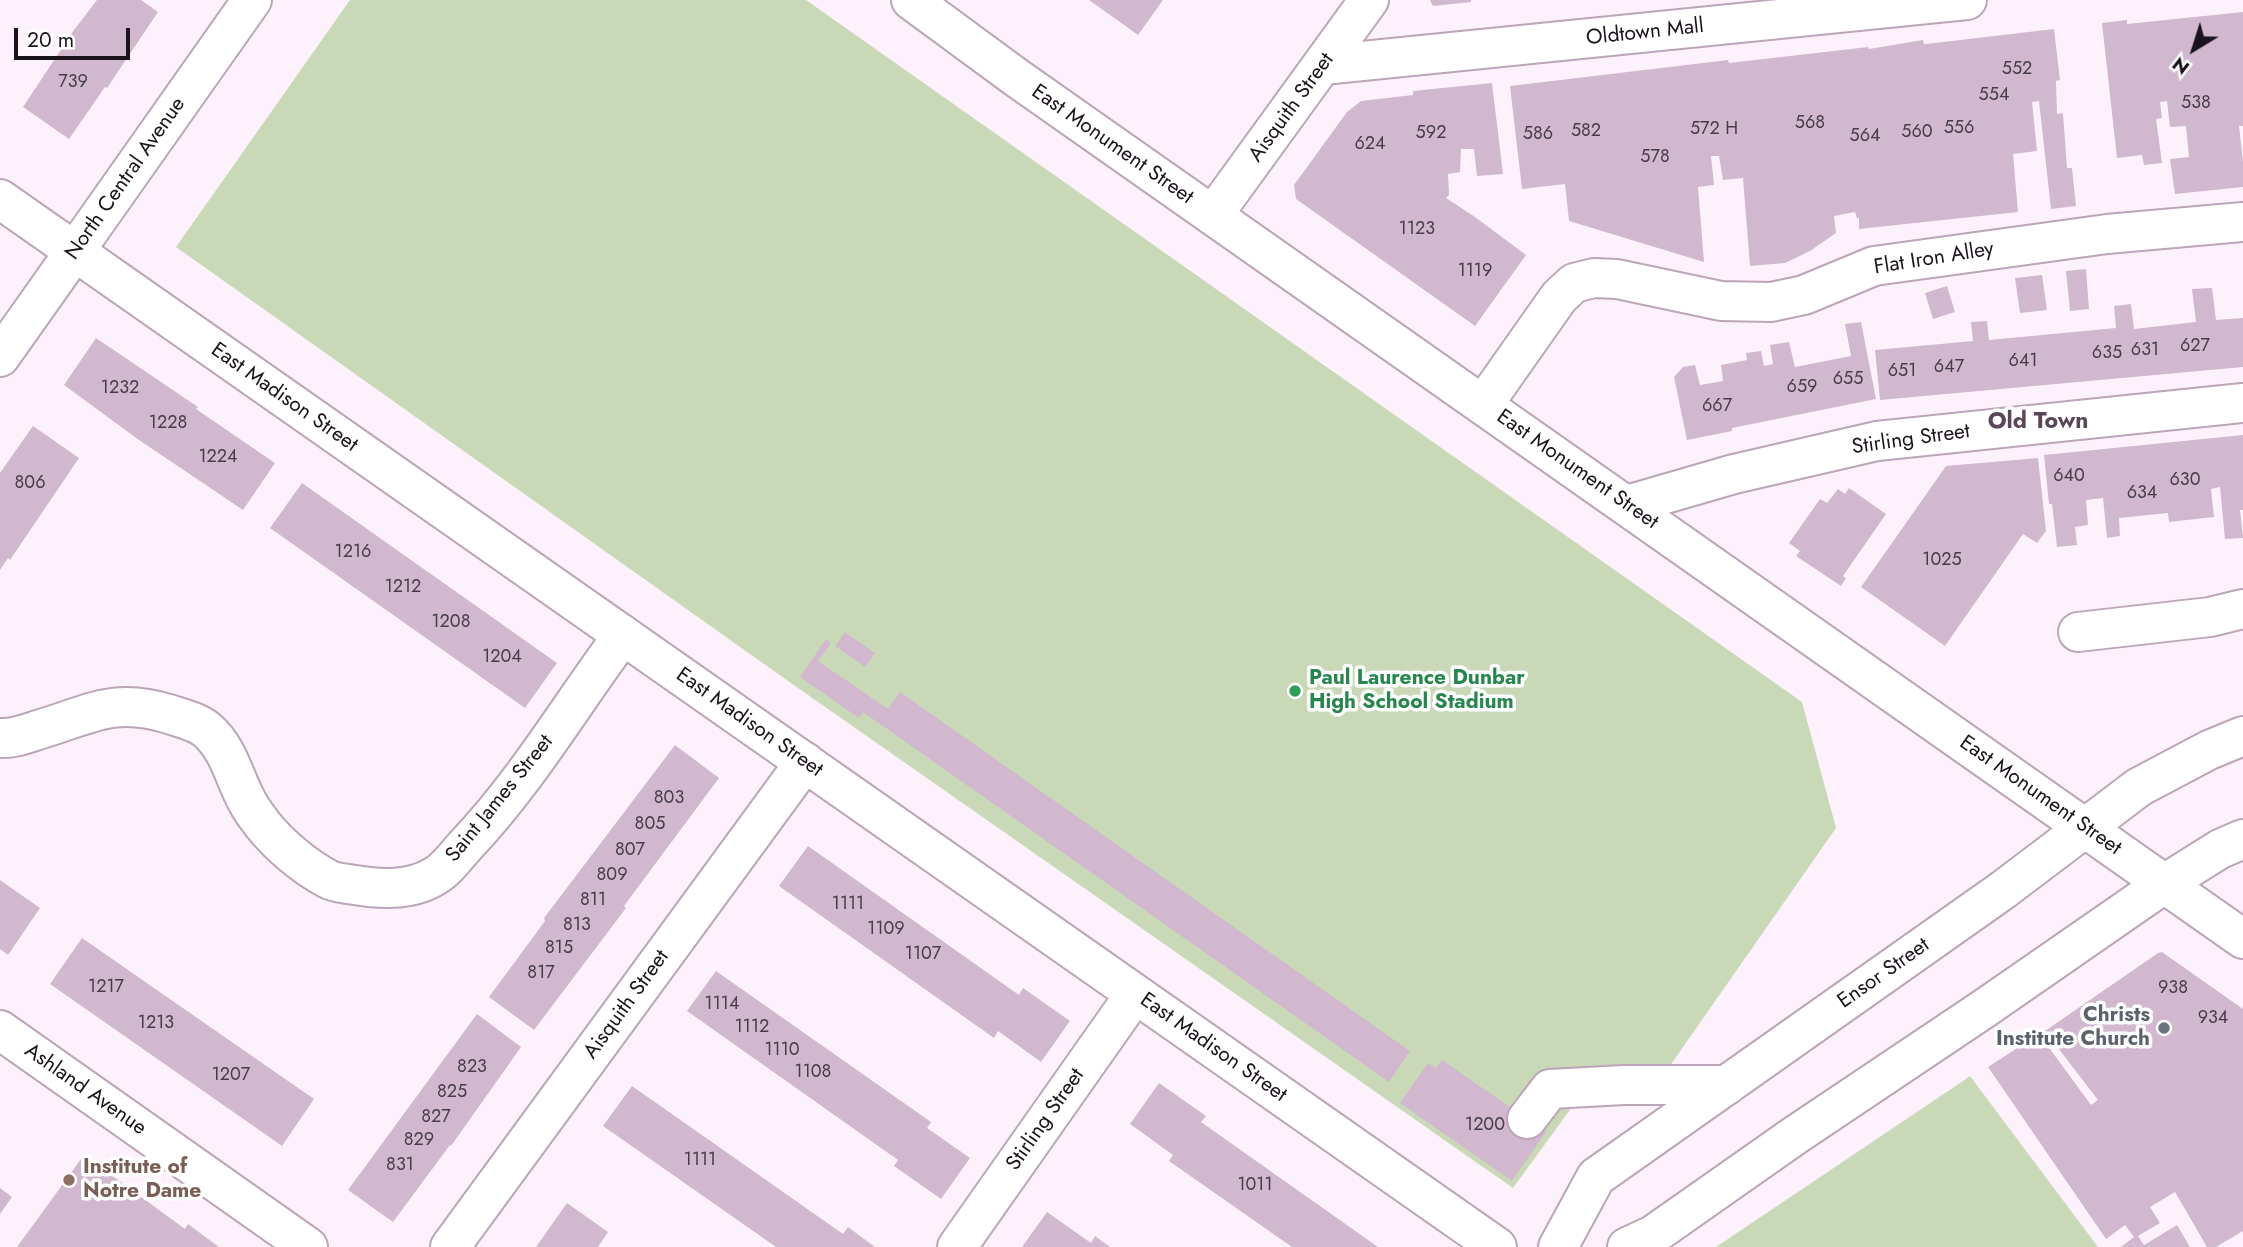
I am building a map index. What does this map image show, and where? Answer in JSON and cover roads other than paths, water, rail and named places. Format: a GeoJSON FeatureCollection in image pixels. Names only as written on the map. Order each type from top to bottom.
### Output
{"type":"FeatureCollection","features":[{"type":"Feature","properties":{"kind":"main road","name":"North Central Avenue"},"geometry":{"type":"LineString","coordinates":[[0,357],[252,0]]}},
{"type":"Feature","properties":{"kind":"main road","name":"East Monument Street"},"geometry":{"type":"LineString","coordinates":[[911,0],[1017,78],[2243,939]]}},
{"type":"Feature","properties":{"kind":"main road","name":"Aisquith Street"},"geometry":{"type":"LineString","coordinates":[[1213,215],[1369,0]]}},
{"type":"Feature","properties":{"kind":"main road","name":"Oldtown Mall"},"geometry":{"type":"LineString","coordinates":[[1323,65],[1967,0]]}},
{"type":"Feature","properties":{"kind":"main road","name":"East Madison Street"},"geometry":{"type":"LineString","coordinates":[[0,199],[1497,1247]]}},
{"type":"Feature","properties":{"kind":"main road","name":"Flat Iron Alley"},"geometry":{"type":"LineString","coordinates":[[1483,405],[1559,297],[1574,283],[1594,278],[1617,279],[1721,301],[1771,302],[1804,295],[1874,266],[2107,234],[2243,222]]}},
{"type":"Feature","properties":{"kind":"main road","name":"Stirling Street"},"geometry":{"type":"LineString","coordinates":[[1626,505],[1734,474],[1877,441],[2243,403]]}},
{"type":"Feature","properties":{"kind":"main road"},"geometry":{"type":"LineString","coordinates":[[2078,632],[2210,617],[2243,609]]}},
{"type":"Feature","properties":{"kind":"main road","name":"Saint James Street"},"geometry":{"type":"LineString","coordinates":[[0,737],[9,738],[32,732],[82,713],[108,707],[136,707],[166,713],[191,722],[206,728],[222,746],[248,804],[269,832],[299,858],[330,881],[371,888],[402,888],[437,876],[476,835],[528,769],[623,635]]}},
{"type":"Feature","properties":{"kind":"main road","name":"Ensor Street"},"geometry":{"type":"LineString","coordinates":[[1558,1247],[1595,1177],[2003,890],[2140,787],[2209,750],[2243,736]]}},
{"type":"Feature","properties":{"kind":"main road","name":"Aisquith Street"},"geometry":{"type":"LineString","coordinates":[[450,1247],[805,762]]}},
{"type":"Feature","properties":{"kind":"main road"},"geometry":{"type":"LineString","coordinates":[[1627,1247],[1653,1235],[2164,884],[2220,849],[2243,839]]}},
{"type":"Feature","properties":{"kind":"main road","name":"Stirling Street"},"geometry":{"type":"LineString","coordinates":[[957,1247],[1135,994]]}},
{"type":"Feature","properties":{"kind":"main road","name":"Ashland Avenue"},"geometry":{"type":"LineString","coordinates":[[4,1041],[308,1247]]}},
{"type":"Feature","properties":{"kind":"main road"},"geometry":{"type":"LineString","coordinates":[[1527,1119],[1550,1089],[1624,1085],[1727,1085]]}},
{"type":"Feature","properties":{"kind":"place","name":"Paul Laurence Dunbar High School Stadium"},"geometry":{"type":"Point","coordinates":[1295,691]}},
{"type":"Feature","properties":{"kind":"place","name":"Christs Institute Church"},"geometry":{"type":"Point","coordinates":[2164,1028]}},
{"type":"Feature","properties":{"kind":"place","name":"Institute of Notre Dame"},"geometry":{"type":"Point","coordinates":[69,1180]}},
{"type":"Feature","properties":{"kind":"district","name":"Old Town"},"geometry":{"type":"Point","coordinates":[2038,422]}}]}
